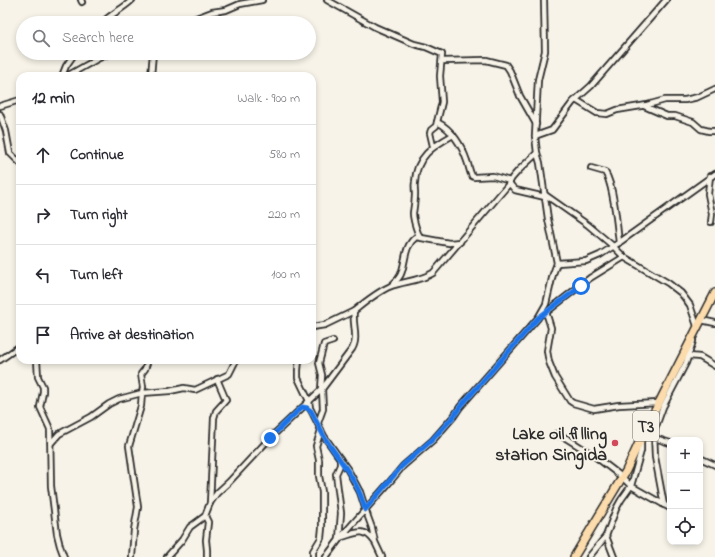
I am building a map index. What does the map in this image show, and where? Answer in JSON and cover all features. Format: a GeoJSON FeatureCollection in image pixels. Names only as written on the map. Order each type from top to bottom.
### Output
{"type":"FeatureCollection","features":[{"type":"Feature","properties":{"kind":"highway","name":"T3"},"geometry":{"type":"LineString","coordinates":[[574,557],[622,477],[658,403],[715,293]]}},
{"type":"Feature","properties":{"kind":"street"},"geometry":{"type":"LineString","coordinates":[[110,16],[117,10],[126,6],[132,0]]}},
{"type":"Feature","properties":{"kind":"street"},"geometry":{"type":"LineString","coordinates":[[201,16],[212,12],[226,10],[240,4],[262,0]]}},
{"type":"Feature","properties":{"kind":"street"},"geometry":{"type":"LineString","coordinates":[[327,0],[375,27],[414,44],[441,53],[443,56],[440,76],[442,102],[436,126],[430,133],[433,146]]}},
{"type":"Feature","properties":{"kind":"street"},"geometry":{"type":"LineString","coordinates":[[326,557],[340,538],[402,466],[432,440],[454,416],[460,407],[538,318],[546,304],[557,263],[544,195],[535,136],[538,105],[538,80],[545,51],[544,0]]}},
{"type":"Feature","properties":{"kind":"street"},"geometry":{"type":"LineString","coordinates":[[535,136],[552,130],[576,100],[591,86],[666,0]]}},
{"type":"Feature","properties":{"kind":"street"},"geometry":{"type":"LineString","coordinates":[[64,72],[71,60]]}},
{"type":"Feature","properties":{"kind":"street"},"geometry":{"type":"LineString","coordinates":[[74,72],[95,60]]}},
{"type":"Feature","properties":{"kind":"street"},"geometry":{"type":"LineString","coordinates":[[151,72],[152,60]]}},
{"type":"Feature","properties":{"kind":"street"},"geometry":{"type":"LineString","coordinates":[[442,61],[486,60],[506,65],[520,96],[536,124]]}},
{"type":"Feature","properties":{"kind":"street"},"geometry":{"type":"LineString","coordinates":[[576,100],[603,114],[665,100],[685,100],[698,97],[715,88]]}},
{"type":"Feature","properties":{"kind":"street"},"geometry":{"type":"LineString","coordinates":[[0,106],[16,101]]}},
{"type":"Feature","properties":{"kind":"street"},"geometry":{"type":"LineString","coordinates":[[642,105],[667,116],[675,116],[688,121],[701,129],[715,131]]}},
{"type":"Feature","properties":{"kind":"street"},"geometry":{"type":"LineString","coordinates":[[0,114],[6,131],[10,153],[16,159]]}},
{"type":"Feature","properties":{"kind":"street"},"geometry":{"type":"LineString","coordinates":[[437,122],[445,126],[453,135],[464,152],[472,176],[493,176],[510,182],[515,190],[544,195],[556,202],[613,246],[624,257],[668,283],[681,293],[688,300],[699,323],[715,323]]}},
{"type":"Feature","properties":{"kind":"street"},"geometry":{"type":"LineString","coordinates":[[419,236],[414,219],[415,176],[420,160],[433,146],[453,135]]}},
{"type":"Feature","properties":{"kind":"street"},"geometry":{"type":"LineString","coordinates":[[316,326],[325,325],[354,311],[366,300],[391,286],[419,279],[433,273],[519,170],[537,153]]}},
{"type":"Feature","properties":{"kind":"street"},"geometry":{"type":"LineString","coordinates":[[591,168],[605,172],[609,180],[616,216],[619,243]]}},
{"type":"Feature","properties":{"kind":"street"},"geometry":{"type":"LineString","coordinates":[[557,263],[587,260],[600,255],[619,243],[710,176],[715,174]]}},
{"type":"Feature","properties":{"kind":"street"},"geometry":{"type":"LineString","coordinates":[[710,176],[708,194],[712,214],[711,222]]}},
{"type":"Feature","properties":{"kind":"street"},"geometry":{"type":"LineString","coordinates":[[547,206],[552,202],[556,202]]}},
{"type":"Feature","properties":{"kind":"street"},"geometry":{"type":"LineString","coordinates":[[391,286],[401,272],[407,248],[414,238],[419,236],[449,243],[460,242]]}},
{"type":"Feature","properties":{"kind":"street"},"geometry":{"type":"LineString","coordinates":[[538,318],[590,278],[624,257]]}},
{"type":"Feature","properties":{"kind":"street"},"geometry":{"type":"LineString","coordinates":[[167,557],[182,540],[188,530],[205,516],[210,503],[217,493],[230,482],[261,447],[322,389],[355,345],[354,311]]}},
{"type":"Feature","properties":{"kind":"street"},"geometry":{"type":"LineString","coordinates":[[546,312],[551,328],[547,351],[549,362],[555,377],[570,401],[594,409],[619,405],[658,403]]}},
{"type":"Feature","properties":{"kind":"street"},"geometry":{"type":"LineString","coordinates":[[664,505],[655,457],[653,437],[656,424],[663,407],[689,356],[693,343],[693,335]]}},
{"type":"Feature","properties":{"kind":"street"},"geometry":{"type":"LineString","coordinates":[[318,423],[323,409],[322,375],[319,358],[324,344],[333,341]]}},
{"type":"Feature","properties":{"kind":"street"},"geometry":{"type":"LineString","coordinates":[[0,360],[16,349]]}},
{"type":"Feature","properties":{"kind":"street"},"geometry":{"type":"LineString","coordinates":[[689,356],[700,357],[715,366]]}},
{"type":"Feature","properties":{"kind":"street"},"geometry":{"type":"LineString","coordinates":[[37,364],[38,377],[43,387],[40,407],[50,429],[52,493],[60,546],[64,557]]}},
{"type":"Feature","properties":{"kind":"street"},"geometry":{"type":"LineString","coordinates":[[132,557],[134,530],[138,507],[129,446],[141,406],[143,387],[141,374],[147,364]]}},
{"type":"Feature","properties":{"kind":"street"},"geometry":{"type":"LineString","coordinates":[[51,443],[56,437],[66,430],[91,417],[109,404],[119,399],[142,393],[170,391],[184,388],[195,390],[229,374],[234,364]]}},
{"type":"Feature","properties":{"kind":"street"},"geometry":{"type":"LineString","coordinates":[[299,364],[298,378],[309,402],[311,411],[324,436],[348,470],[360,492],[375,542]]}},
{"type":"Feature","properties":{"kind":"street"},"geometry":{"type":"LineString","coordinates":[[210,503],[214,418],[216,411],[226,400],[217,379]]}},
{"type":"Feature","properties":{"kind":"street"},"geometry":{"type":"LineString","coordinates":[[302,407],[311,411]]}},
{"type":"Feature","properties":{"kind":"street"},"geometry":{"type":"LineString","coordinates":[[313,557],[313,551],[319,542],[322,528],[320,460],[316,446],[321,430]]}},
{"type":"Feature","properties":{"kind":"street"},"geometry":{"type":"LineString","coordinates":[[556,434],[566,438],[596,457],[631,486],[667,506]]}},
{"type":"Feature","properties":{"kind":"street"},"geometry":{"type":"LineString","coordinates":[[589,557],[606,536],[616,509],[631,486],[641,451],[642,436],[653,437],[667,443]]}},
{"type":"Feature","properties":{"kind":"street"},"geometry":{"type":"LineString","coordinates":[[340,459],[340,465],[336,474],[341,513],[340,538]]}},
{"type":"Feature","properties":{"kind":"street"},"geometry":{"type":"LineString","coordinates":[[703,459],[715,465]]}},
{"type":"Feature","properties":{"kind":"street"},"geometry":{"type":"LineString","coordinates":[[205,516],[208,522],[206,557]]}},
{"type":"Feature","properties":{"kind":"street"},"geometry":{"type":"LineString","coordinates":[[340,538],[365,532],[369,534],[375,542],[382,557]]}},
{"type":"Feature","properties":{"kind":"street"},"geometry":{"type":"LineString","coordinates":[[606,536],[614,557]]}},
{"type":"Feature","properties":{"kind":"place","name":"Lake oil filling station Singida"},"geometry":{"type":"Point","coordinates":[615,443]}},
{"type":"Feature","properties":{"kind":"route"},"geometry":{"type":"LineString","coordinates":[[270,438],[302,407],[309,409],[329,444],[348,470],[360,492],[365,510],[402,466],[432,440],[454,416],[460,407],[538,318],[581,286]]}}]}
